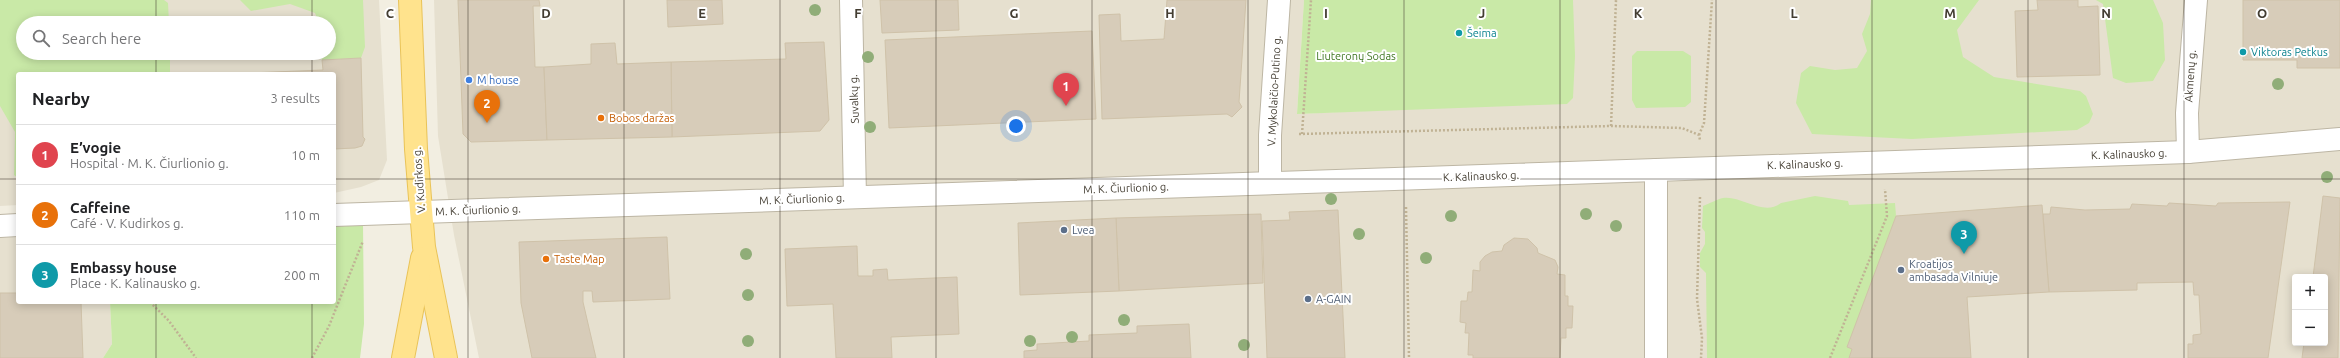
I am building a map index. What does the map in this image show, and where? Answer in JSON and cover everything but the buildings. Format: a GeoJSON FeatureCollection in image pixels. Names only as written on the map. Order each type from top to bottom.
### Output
{"type":"FeatureCollection","features":[{"type":"Feature","properties":{"kind":"main road","name":"V. Kudirkos g."},"geometry":{"type":"LineString","coordinates":[[410,0],[416,149],[424,247],[446,358]]}},
{"type":"Feature","properties":{"kind":"main road"},"geometry":{"type":"LineString","coordinates":[[404,358],[424,247]]}},
{"type":"Feature","properties":{"kind":"street","name":"Suvalkų g."},"geometry":{"type":"LineString","coordinates":[[851,0],[855,197]]}},
{"type":"Feature","properties":{"kind":"street","name":"V. Mykolaičio-Putino g."},"geometry":{"type":"LineString","coordinates":[[1270,183],[1270,135],[1279,0]]}},
{"type":"Feature","properties":{"kind":"street","name":"Akmenų g."},"geometry":{"type":"LineString","coordinates":[[2188,152],[2187,113],[2196,0]]}},
{"type":"Feature","properties":{"kind":"street","name":"K. Kalinausko g."},"geometry":{"type":"LineString","coordinates":[[1270,183],[2188,152],[2340,139]]}},
{"type":"Feature","properties":{"kind":"street"},"geometry":{"type":"LineString","coordinates":[[1656,170],[1656,358]]}},
{"type":"Feature","properties":{"kind":"street","name":"M. K. Čiurlionio g."},"geometry":{"type":"LineString","coordinates":[[336,215],[1270,183]]}},
{"type":"Feature","properties":{"kind":"street"},"geometry":{"type":"LineString","coordinates":[[0,226],[16,226]]}},
{"type":"Feature","properties":{"kind":"path"},"geometry":{"type":"LineString","coordinates":[[1302,134],[1310,0]]}},
{"type":"Feature","properties":{"kind":"path"},"geometry":{"type":"LineString","coordinates":[[1611,126],[1616,0]]}},
{"type":"Feature","properties":{"kind":"path"},"geometry":{"type":"LineString","coordinates":[[1701,358],[1702,338],[1697,300],[1698,239],[1702,168],[1700,135],[1704,122],[1712,0]]}},
{"type":"Feature","properties":{"kind":"path"},"geometry":{"type":"LineString","coordinates":[[1270,135],[1611,126],[1682,128],[1700,135]]}},
{"type":"Feature","properties":{"kind":"path"},"geometry":{"type":"LineString","coordinates":[[1830,358],[1887,216],[1883,162]]}},
{"type":"Feature","properties":{"kind":"path"},"geometry":{"type":"LineString","coordinates":[[1405,178],[1409,358]]}},
{"type":"Feature","properties":{"kind":"path"},"geometry":{"type":"LineString","coordinates":[[312,358],[329,326],[374,214]]}},
{"type":"Feature","properties":{"kind":"path"},"geometry":{"type":"LineString","coordinates":[[152,304],[169,321],[196,358]]}},
{"type":"Feature","properties":{"kind":"shaded area"},"geometry":{"type":"Polygon","coordinates":[[[0,0],[379,0],[387,160],[379,180],[361,187],[336,193],[336,72],[16,72],[16,205],[0,206],[0,0]]]}},
{"type":"Feature","properties":{"kind":"shaded area"},"geometry":{"type":"Polygon","coordinates":[[[434,0],[1304,0],[1297,114],[1430,108],[1427,0],[2340,0],[2340,358],[479,358],[454,235],[438,136],[434,0]]]}},
{"type":"Feature","properties":{"kind":"shaded area"},"geometry":{"type":"Polygon","coordinates":[[[16,237],[16,304],[110,304],[112,344],[103,358],[0,358],[0,238],[16,237]]]}},
{"type":"Feature","properties":{"kind":"green space"},"geometry":{"type":"Polygon","coordinates":[[[0,0],[164,0],[168,3],[169,16],[16,16],[16,60],[170,60],[170,72],[16,72],[16,176],[14,175],[15,132],[0,106],[0,0]]]}},
{"type":"Feature","properties":{"kind":"green space"},"geometry":{"type":"Polygon","coordinates":[[[240,0],[363,0],[365,47],[361,58],[336,59],[336,16],[316,16],[315,13],[290,4],[251,11],[240,0]]]}},
{"type":"Feature","properties":{"kind":"green space","name":"Liuteronų Sodas"},"geometry":{"type":"Polygon","coordinates":[[[1304,0],[1573,0],[1575,56],[1573,98],[1567,104],[1297,114],[1304,0]]]}},
{"type":"Feature","properties":{"kind":"green space"},"geometry":{"type":"Polygon","coordinates":[[[1871,0],[1979,0],[1957,30],[1963,57],[1994,77],[2080,91],[2086,96],[2093,114],[2089,123],[2077,130],[1912,139],[1812,134],[1796,103],[1801,73],[1810,66],[1835,70],[1857,68],[1867,51],[1862,34],[1870,14],[1871,0]]]}},
{"type":"Feature","properties":{"kind":"green space"},"geometry":{"type":"Polygon","coordinates":[[[2096,0],[2153,0],[2163,23],[2165,60],[2153,81],[2126,83],[2113,78],[2103,4],[2096,0]]]}},
{"type":"Feature","properties":{"kind":"green space"},"geometry":{"type":"Polygon","coordinates":[[[1637,51],[1683,51],[1691,56],[1691,102],[1685,107],[1636,108],[1632,100],[1632,56],[1637,51]]]}},
{"type":"Feature","properties":{"kind":"green space"},"geometry":{"type":"Polygon","coordinates":[[[1815,196],[1848,201],[1849,205],[1895,203],[1896,216],[1848,347],[1852,349],[1849,358],[1707,358],[1706,273],[1700,267],[1700,253],[1705,244],[1705,232],[1702,228],[1703,206],[1723,198],[1730,198],[1767,208],[1774,207],[1781,203],[1815,196]]]}},
{"type":"Feature","properties":{"kind":"green space"},"geometry":{"type":"Polygon","coordinates":[[[363,224],[364,324],[360,358],[103,358],[112,344],[110,304],[336,304],[336,225],[363,224]]]}},
{"type":"Feature","properties":{"kind":"place","name":"Šeima"},"geometry":{"type":"Point","coordinates":[1459,33]}},
{"type":"Feature","properties":{"kind":"place","name":"Viktoras Petkus"},"geometry":{"type":"Point","coordinates":[2243,52]}},
{"type":"Feature","properties":{"kind":"place","name":"M house"},"geometry":{"type":"Point","coordinates":[469,80]}},
{"type":"Feature","properties":{"kind":"place","name":"E’vogie"},"geometry":{"type":"Point","coordinates":[1066,106]}},
{"type":"Feature","properties":{"kind":"place","name":"Bobos daržas"},"geometry":{"type":"Point","coordinates":[601,118]}},
{"type":"Feature","properties":{"kind":"place","name":"Caffeine"},"geometry":{"type":"Point","coordinates":[487,123]}},
{"type":"Feature","properties":{"kind":"place","name":"Lvea"},"geometry":{"type":"Point","coordinates":[1064,230]}},
{"type":"Feature","properties":{"kind":"place","name":"Embassy house"},"geometry":{"type":"Point","coordinates":[1964,254]}},
{"type":"Feature","properties":{"kind":"place","name":"Taste Map"},"geometry":{"type":"Point","coordinates":[546,259]}},
{"type":"Feature","properties":{"kind":"place","name":"Kroatijos ambasada Vilniuje"},"geometry":{"type":"Point","coordinates":[1901,270]}},
{"type":"Feature","properties":{"kind":"place","name":"A-GAIN"},"geometry":{"type":"Point","coordinates":[1308,299]}}]}
